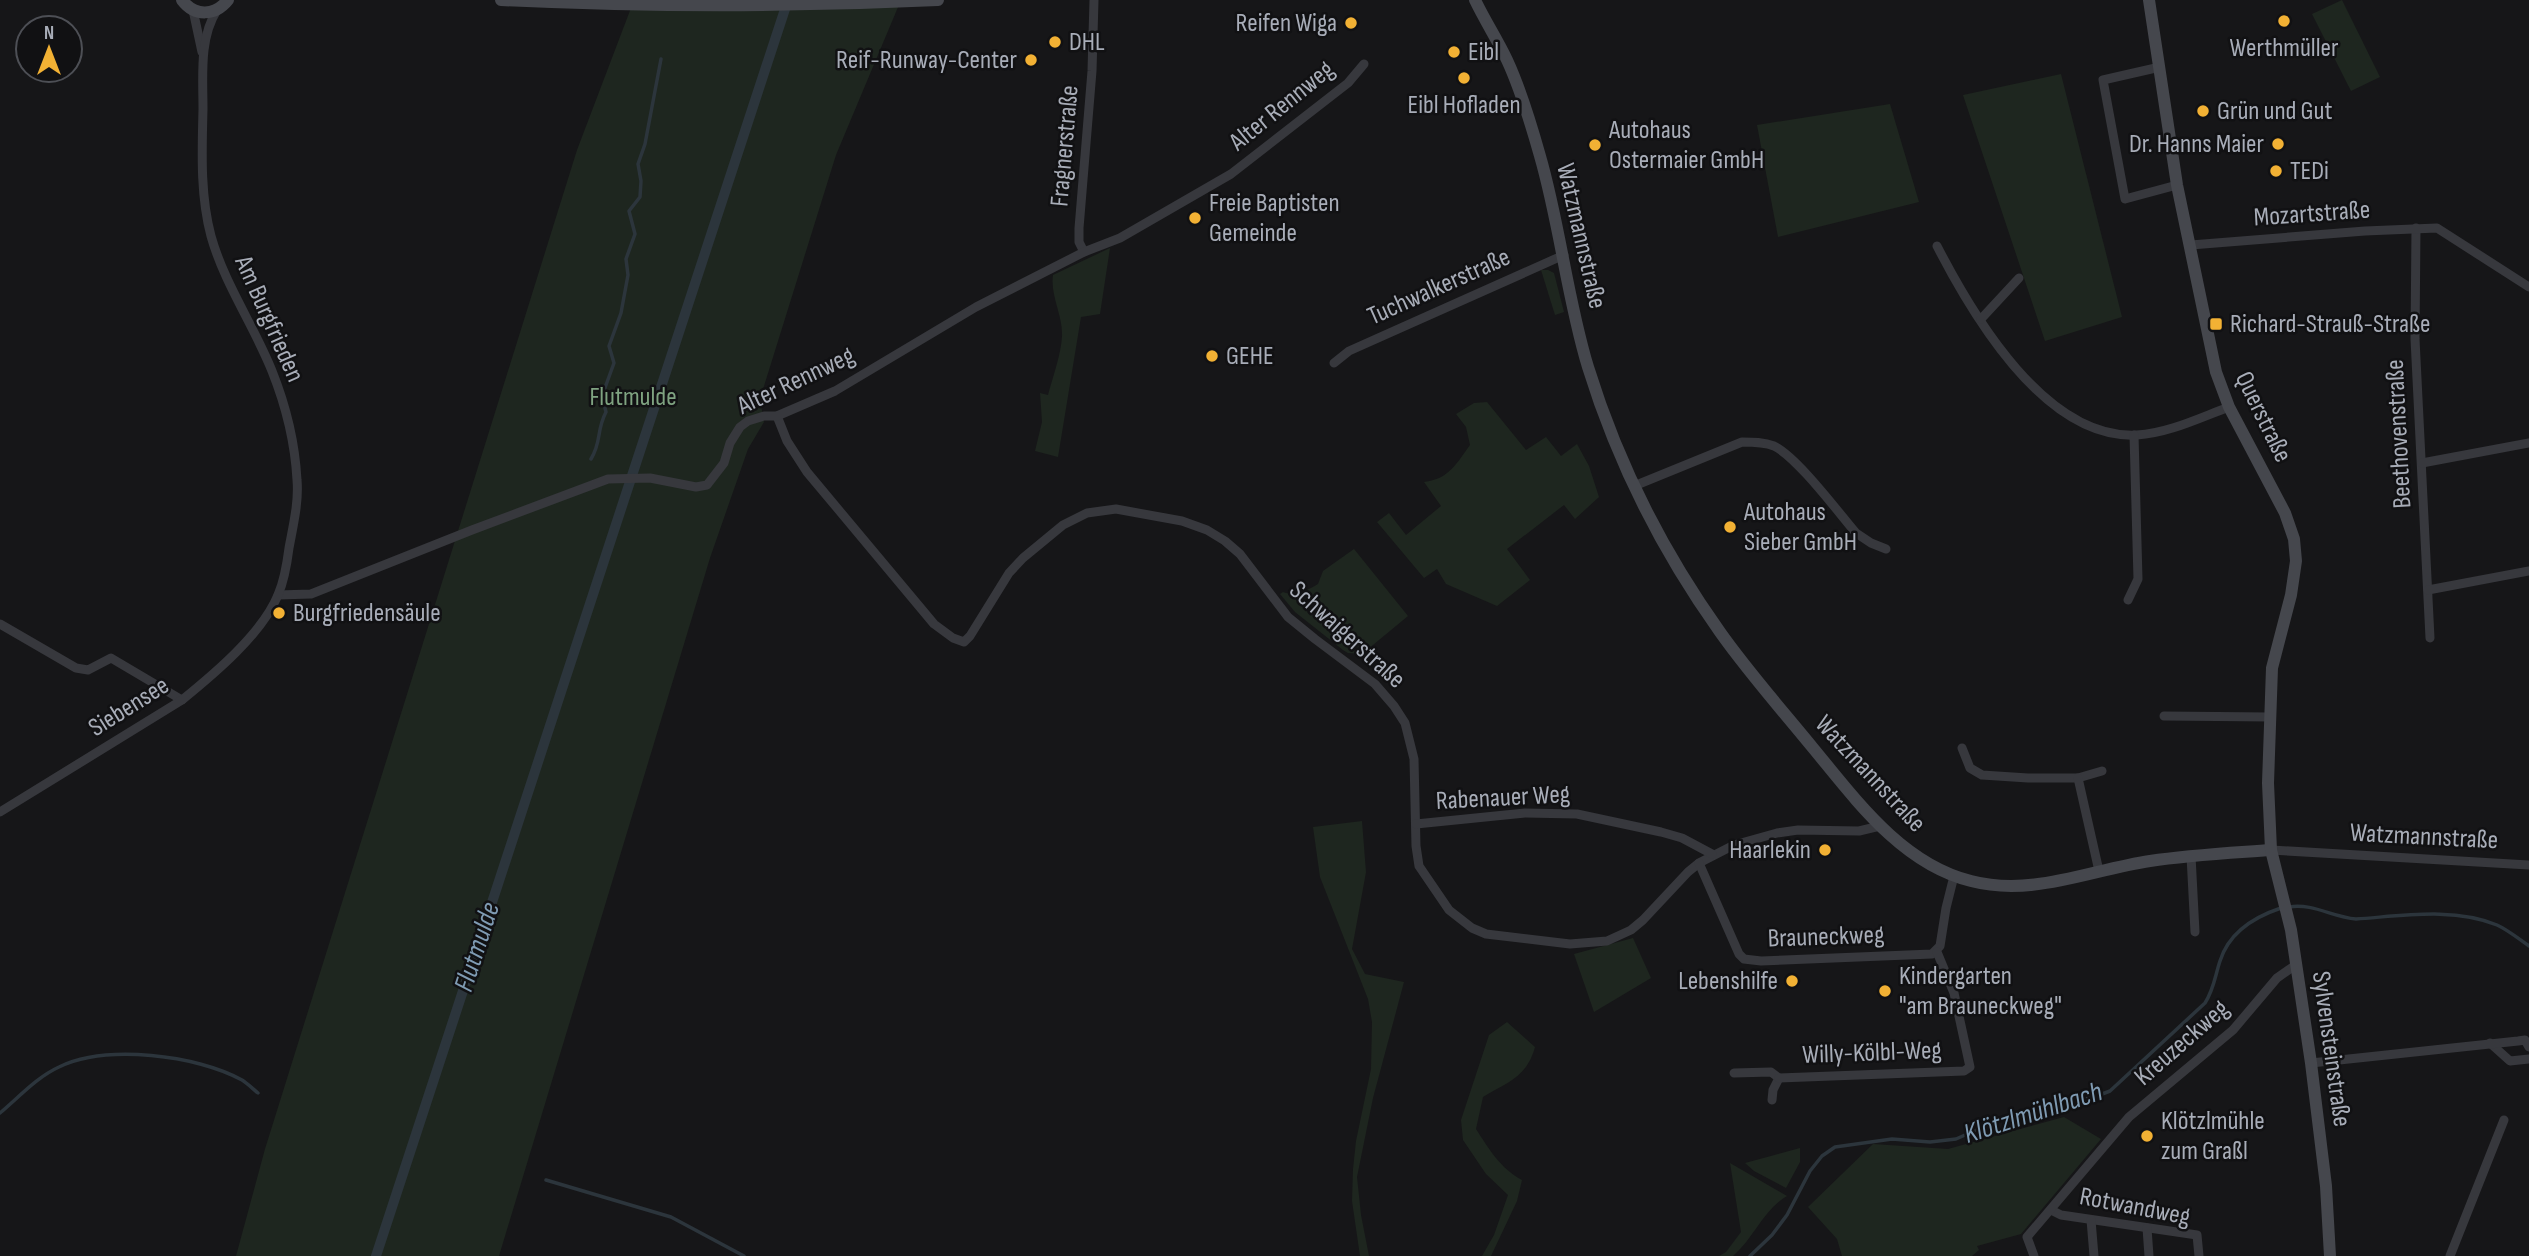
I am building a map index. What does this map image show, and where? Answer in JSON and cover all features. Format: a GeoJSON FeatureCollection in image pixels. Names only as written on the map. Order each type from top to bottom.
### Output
{"type":"FeatureCollection","features":[{"type":"Feature","properties":{"kind":"street"},"geometry":{"type":"LineString","coordinates":[[182,0],[193,10],[205,13],[217,10],[228,0]]}},
{"type":"Feature","properties":{"kind":"street"},"geometry":{"type":"LineString","coordinates":[[501,0],[742,4],[938,0]]}},
{"type":"Feature","properties":{"kind":"street","name":"Fragnerstraße"},"geometry":{"type":"LineString","coordinates":[[1084,252],[1079,242],[1079,228],[1092,71],[1094,0]]}},
{"type":"Feature","properties":{"kind":"street","name":"Watzmannstraße"},"geometry":{"type":"LineString","coordinates":[[1475,0],[1507,60],[1521,97],[1540,157],[1588,366],[1634,486],[1674,560],[1722,634],[1880,826],[1921,859],[1954,876],[1991,885],[2015,887],[2045,884],[2151,861],[2272,850],[2529,865]]}},
{"type":"Feature","properties":{"kind":"street","name":"Querstraße"},"geometry":{"type":"LineString","coordinates":[[2149,0],[2177,185],[2213,361],[2229,407],[2285,513],[2294,539],[2296,561],[2291,595],[2272,668],[2268,783],[2272,850]]}},
{"type":"Feature","properties":{"kind":"street","name":"Am Burgfrieden"},"geometry":{"type":"LineString","coordinates":[[193,10],[203,57]]}},
{"type":"Feature","properties":{"kind":"street","name":"Am Burgfrieden"},"geometry":{"type":"LineString","coordinates":[[217,10],[212,17],[203,57],[202,156],[206,213],[219,258],[284,402],[294,455],[298,482],[295,520],[278,596]]}},
{"type":"Feature","properties":{"kind":"street","name":"Alter Rennweg"},"geometry":{"type":"LineString","coordinates":[[278,596],[311,594],[608,479],[650,478],[696,487],[707,485],[724,463],[730,443],[740,427],[748,421],[777,415],[835,391],[976,307],[1084,252],[1120,238],[1231,174],[1348,83],[1364,64]]}},
{"type":"Feature","properties":{"kind":"street"},"geometry":{"type":"LineString","coordinates":[[2160,67],[2103,80],[2125,199],[2177,185]]}},
{"type":"Feature","properties":{"kind":"street","name":"Beethovenstraße"},"geometry":{"type":"LineString","coordinates":[[2416,228],[2415,339],[2430,638]]}},
{"type":"Feature","properties":{"kind":"street","name":"Mozartstraße"},"geometry":{"type":"LineString","coordinates":[[2190,245],[2438,228],[2529,287]]}},
{"type":"Feature","properties":{"kind":"street"},"geometry":{"type":"LineString","coordinates":[[1937,246],[1957,284],[2012,363],[2046,400],[2065,413],[2090,425],[2134,435],[2169,429],[2229,407]]}},
{"type":"Feature","properties":{"kind":"street","name":"Tuchwalkerstraße"},"geometry":{"type":"LineString","coordinates":[[1334,363],[1349,351],[1564,255]]}},
{"type":"Feature","properties":{"kind":"street"},"geometry":{"type":"LineString","coordinates":[[1981,319],[2019,278]]}},
{"type":"Feature","properties":{"kind":"street","name":"Schwaigerstraße"},"geometry":{"type":"LineString","coordinates":[[777,415],[788,441],[807,471],[842,514],[934,624],[953,638],[964,642],[1016,565],[1063,525],[1087,513],[1116,509],[1182,521],[1207,530],[1225,541],[1240,554],[1288,617],[1375,684],[1394,706],[1405,723],[1414,759],[1419,866],[1450,910],[1472,928],[1486,934],[1592,944],[1619,936],[1643,920],[1688,872],[1712,854],[1751,839],[1779,833],[1798,830],[1859,831],[1880,826]]}},
{"type":"Feature","properties":{"kind":"street"},"geometry":{"type":"LineString","coordinates":[[2128,600],[2138,579],[2134,435]]}},
{"type":"Feature","properties":{"kind":"street"},"geometry":{"type":"LineString","coordinates":[[1634,486],[1742,442],[1758,442],[1773,446],[1788,455],[1856,533],[1886,549]]}},
{"type":"Feature","properties":{"kind":"street"},"geometry":{"type":"LineString","coordinates":[[2421,463],[2529,443]]}},
{"type":"Feature","properties":{"kind":"street"},"geometry":{"type":"LineString","coordinates":[[2428,590],[2529,571]]}},
{"type":"Feature","properties":{"kind":"street","name":"Siebensee"},"geometry":{"type":"LineString","coordinates":[[0,812],[182,701],[229,660],[278,596]]}},
{"type":"Feature","properties":{"kind":"street"},"geometry":{"type":"LineString","coordinates":[[0,624],[76,668],[88,670],[111,658],[182,701]]}},
{"type":"Feature","properties":{"kind":"street"},"geometry":{"type":"LineString","coordinates":[[2164,716],[2270,717]]}},
{"type":"Feature","properties":{"kind":"street"},"geometry":{"type":"LineString","coordinates":[[1962,748],[1970,768],[1982,775],[2078,778],[2102,771]]}},
{"type":"Feature","properties":{"kind":"street"},"geometry":{"type":"LineString","coordinates":[[2078,778],[2099,871]]}},
{"type":"Feature","properties":{"kind":"street","name":"Rabenauer Weg"},"geometry":{"type":"LineString","coordinates":[[1416,824],[1525,813],[1577,814],[1682,838],[1712,854]]}},
{"type":"Feature","properties":{"kind":"street","name":"Sylvensteinstraße"},"geometry":{"type":"LineString","coordinates":[[2272,850],[2297,964],[2326,1186],[2330,1256]]}},
{"type":"Feature","properties":{"kind":"street"},"geometry":{"type":"LineString","coordinates":[[2191,856],[2195,932]]}},
{"type":"Feature","properties":{"kind":"street","name":"Brauneckweg"},"geometry":{"type":"LineString","coordinates":[[1699,863],[1732,940],[1744,959],[1801,960],[1937,952]]}},
{"type":"Feature","properties":{"kind":"street"},"geometry":{"type":"LineString","coordinates":[[1937,952],[1954,876]]}},
{"type":"Feature","properties":{"kind":"street","name":"Willy-Kölbl-Weg"},"geometry":{"type":"LineString","coordinates":[[1779,1078],[1964,1071],[1970,1068],[1954,993],[1937,952]]}},
{"type":"Feature","properties":{"kind":"street","name":"Kreuzeckweg"},"geometry":{"type":"LineString","coordinates":[[2034,1256],[2027,1237],[2129,1117],[2233,1030],[2277,978],[2297,964]]}},
{"type":"Feature","properties":{"kind":"street"},"geometry":{"type":"LineString","coordinates":[[2311,1063],[2525,1040],[2529,1047]]}},
{"type":"Feature","properties":{"kind":"street"},"geometry":{"type":"LineString","coordinates":[[2490,1043],[2510,1061],[2529,1059]]}},
{"type":"Feature","properties":{"kind":"street"},"geometry":{"type":"LineString","coordinates":[[1734,1073],[1771,1072],[1779,1078],[1772,1100]]}},
{"type":"Feature","properties":{"kind":"street"},"geometry":{"type":"LineString","coordinates":[[2450,1256],[2504,1120]]}},
{"type":"Feature","properties":{"kind":"street","name":"Rotwandweg"},"geometry":{"type":"LineString","coordinates":[[2052,1210],[2061,1215],[2197,1235],[2199,1256]]}},
{"type":"Feature","properties":{"kind":"street"},"geometry":{"type":"LineString","coordinates":[[2091,1220],[2094,1256]]}},
{"type":"Feature","properties":{"kind":"street"},"geometry":{"type":"LineString","coordinates":[[2147,1227],[2149,1256]]}},
{"type":"Feature","properties":{"kind":"green space","name":"Flutmulde"},"geometry":{"type":"Polygon","coordinates":[[[634,0],[901,0],[836,155],[760,399],[764,422],[748,449],[710,558],[499,1256],[236,1256],[265,1149],[577,150],[634,0]]]}},
{"type":"Feature","properties":{"kind":"green space"},"geometry":{"type":"Polygon","coordinates":[[[2342,0],[2380,77],[2351,91],[2312,14],[2342,0]]]}},
{"type":"Feature","properties":{"kind":"green space"},"geometry":{"type":"Polygon","coordinates":[[[2061,74],[2122,317],[2045,341],[1963,95],[2061,74]]]}},
{"type":"Feature","properties":{"kind":"green space"},"geometry":{"type":"Polygon","coordinates":[[[1890,104],[1919,202],[1778,237],[1757,125],[1890,104]]]}},
{"type":"Feature","properties":{"kind":"green space"},"geometry":{"type":"Polygon","coordinates":[[[1110,248],[1100,314],[1081,317],[1058,457],[1035,451],[1042,422],[1040,393],[1048,395],[1061,343],[1062,328],[1053,290],[1053,275],[1110,248]]]}},
{"type":"Feature","properties":{"kind":"green space"},"geometry":{"type":"Polygon","coordinates":[[[1541,270],[1554,273],[1564,312],[1555,315],[1541,270]]]}},
{"type":"Feature","properties":{"kind":"green space"},"geometry":{"type":"Polygon","coordinates":[[[1487,402],[1526,450],[1546,437],[1561,456],[1577,444],[1589,466],[1599,497],[1575,519],[1564,505],[1507,549],[1530,580],[1497,606],[1446,584],[1437,569],[1424,578],[1377,522],[1389,513],[1406,535],[1441,506],[1424,482],[1446,474],[1470,445],[1466,427],[1456,414],[1474,403],[1487,402]]]}},
{"type":"Feature","properties":{"kind":"green space"},"geometry":{"type":"Polygon","coordinates":[[[1354,549],[1408,616],[1362,654],[1343,650],[1295,612],[1280,594],[1301,592],[1318,584],[1323,571],[1354,549]]]}},
{"type":"Feature","properties":{"kind":"green space"},"geometry":{"type":"Polygon","coordinates":[[[1362,821],[1366,872],[1352,949],[1365,974],[1404,982],[1373,1098],[1357,1177],[1369,1256],[1360,1256],[1352,1201],[1356,1141],[1371,1069],[1372,1022],[1368,999],[1320,877],[1313,827],[1362,821]]]}},
{"type":"Feature","properties":{"kind":"green space"},"geometry":{"type":"Polygon","coordinates":[[[1633,938],[1651,978],[1594,1012],[1574,954],[1633,938]]]}},
{"type":"Feature","properties":{"kind":"green space"},"geometry":{"type":"Polygon","coordinates":[[[1507,1022],[1535,1047],[1522,1072],[1483,1097],[1476,1129],[1501,1164],[1522,1180],[1517,1201],[1491,1256],[1482,1256],[1494,1235],[1508,1195],[1486,1174],[1463,1140],[1461,1120],[1489,1035],[1507,1022]]]}},
{"type":"Feature","properties":{"kind":"green space"},"geometry":{"type":"Polygon","coordinates":[[[2064,1117],[2101,1139],[2021,1234],[1977,1246],[1979,1250],[1972,1256],[1842,1256],[1837,1239],[1808,1207],[1873,1144],[1948,1149],[2064,1117]]]}},
{"type":"Feature","properties":{"kind":"green space"},"geometry":{"type":"Polygon","coordinates":[[[1800,1148],[1800,1162],[1786,1188],[1754,1171],[1745,1163],[1800,1148]]]}},
{"type":"Feature","properties":{"kind":"green space"},"geometry":{"type":"Polygon","coordinates":[[[1730,1163],[1787,1196],[1771,1209],[1733,1256],[1719,1256],[1726,1252],[1741,1232],[1730,1163]]]}},
{"type":"Feature","properties":{"kind":"waterway","name":"Flutmulde"},"geometry":{"type":"LineString","coordinates":[[376,1256],[788,0]]}},
{"type":"Feature","properties":{"kind":"waterway"},"geometry":{"type":"LineString","coordinates":[[591,459],[606,412],[602,396],[614,363],[609,346],[621,313],[628,275],[626,259],[635,234],[629,211],[640,197],[638,164],[645,144],[661,59]]}},
{"type":"Feature","properties":{"kind":"waterway","name":"Klötzlmühlbach"},"geometry":{"type":"LineString","coordinates":[[2289,907],[2306,907],[2356,919],[2427,914],[2463,916],[2497,925],[2529,946]]}},
{"type":"Feature","properties":{"kind":"waterway","name":"Klötzlmühlbach"},"geometry":{"type":"LineString","coordinates":[[1750,1256],[1772,1235],[1787,1215],[1810,1171],[1822,1156],[1835,1147],[1892,1139],[1930,1142],[1956,1139],[2006,1117],[2110,1091],[2205,1003],[2224,951],[2236,934],[2252,921],[2281,908]]}},
{"type":"Feature","properties":{"kind":"waterway","name":"Klötzlmühlbach"},"geometry":{"type":"LineString","coordinates":[[0,1113],[36,1082],[59,1067],[79,1060],[126,1054],[201,1064],[242,1080],[258,1093]]}},
{"type":"Feature","properties":{"kind":"waterway","name":"Klötzlmühlbach"},"geometry":{"type":"LineString","coordinates":[[546,1180],[671,1217],[744,1256]]}},
{"type":"Feature","properties":{"kind":"place","name":"Werthmüller"},"geometry":{"type":"Point","coordinates":[2284,21]}},
{"type":"Feature","properties":{"kind":"place","name":"Reifen Wiga"},"geometry":{"type":"Point","coordinates":[1351,23]}},
{"type":"Feature","properties":{"kind":"place","name":"DHL"},"geometry":{"type":"Point","coordinates":[1055,42]}},
{"type":"Feature","properties":{"kind":"place","name":"Eibl"},"geometry":{"type":"Point","coordinates":[1454,52]}},
{"type":"Feature","properties":{"kind":"place","name":"Reif-Runway-Center"},"geometry":{"type":"Point","coordinates":[1031,60]}},
{"type":"Feature","properties":{"kind":"place","name":"Eibl Hofladen"},"geometry":{"type":"Point","coordinates":[1464,78]}},
{"type":"Feature","properties":{"kind":"place","name":"Grün und Gut"},"geometry":{"type":"Point","coordinates":[2203,111]}},
{"type":"Feature","properties":{"kind":"place","name":"Dr. Hanns Maier"},"geometry":{"type":"Point","coordinates":[2278,144]}},
{"type":"Feature","properties":{"kind":"place","name":"Autohaus Ostermaier GmbH"},"geometry":{"type":"Point","coordinates":[1595,145]}},
{"type":"Feature","properties":{"kind":"place","name":"TEDi"},"geometry":{"type":"Point","coordinates":[2276,171]}},
{"type":"Feature","properties":{"kind":"place","name":"Freie Baptisten Gemeinde"},"geometry":{"type":"Point","coordinates":[1195,218]}},
{"type":"Feature","properties":{"kind":"place","name":"Richard-Strauß-Straße"},"geometry":{"type":"Point","coordinates":[2216,324]}},
{"type":"Feature","properties":{"kind":"place","name":"GEHE"},"geometry":{"type":"Point","coordinates":[1212,356]}},
{"type":"Feature","properties":{"kind":"place","name":"Autohaus Sieber GmbH"},"geometry":{"type":"Point","coordinates":[1730,527]}},
{"type":"Feature","properties":{"kind":"place","name":"Burgfriedensäule"},"geometry":{"type":"Point","coordinates":[279,613]}},
{"type":"Feature","properties":{"kind":"place","name":"Haarlekin"},"geometry":{"type":"Point","coordinates":[1825,850]}},
{"type":"Feature","properties":{"kind":"place","name":"Lebenshilfe"},"geometry":{"type":"Point","coordinates":[1792,981]}},
{"type":"Feature","properties":{"kind":"place","name":"Kindergarten \"am Brauneckweg\""},"geometry":{"type":"Point","coordinates":[1885,991]}},
{"type":"Feature","properties":{"kind":"place","name":"Klötzlmühle zum Graßl"},"geometry":{"type":"Point","coordinates":[2147,1136]}}]}
